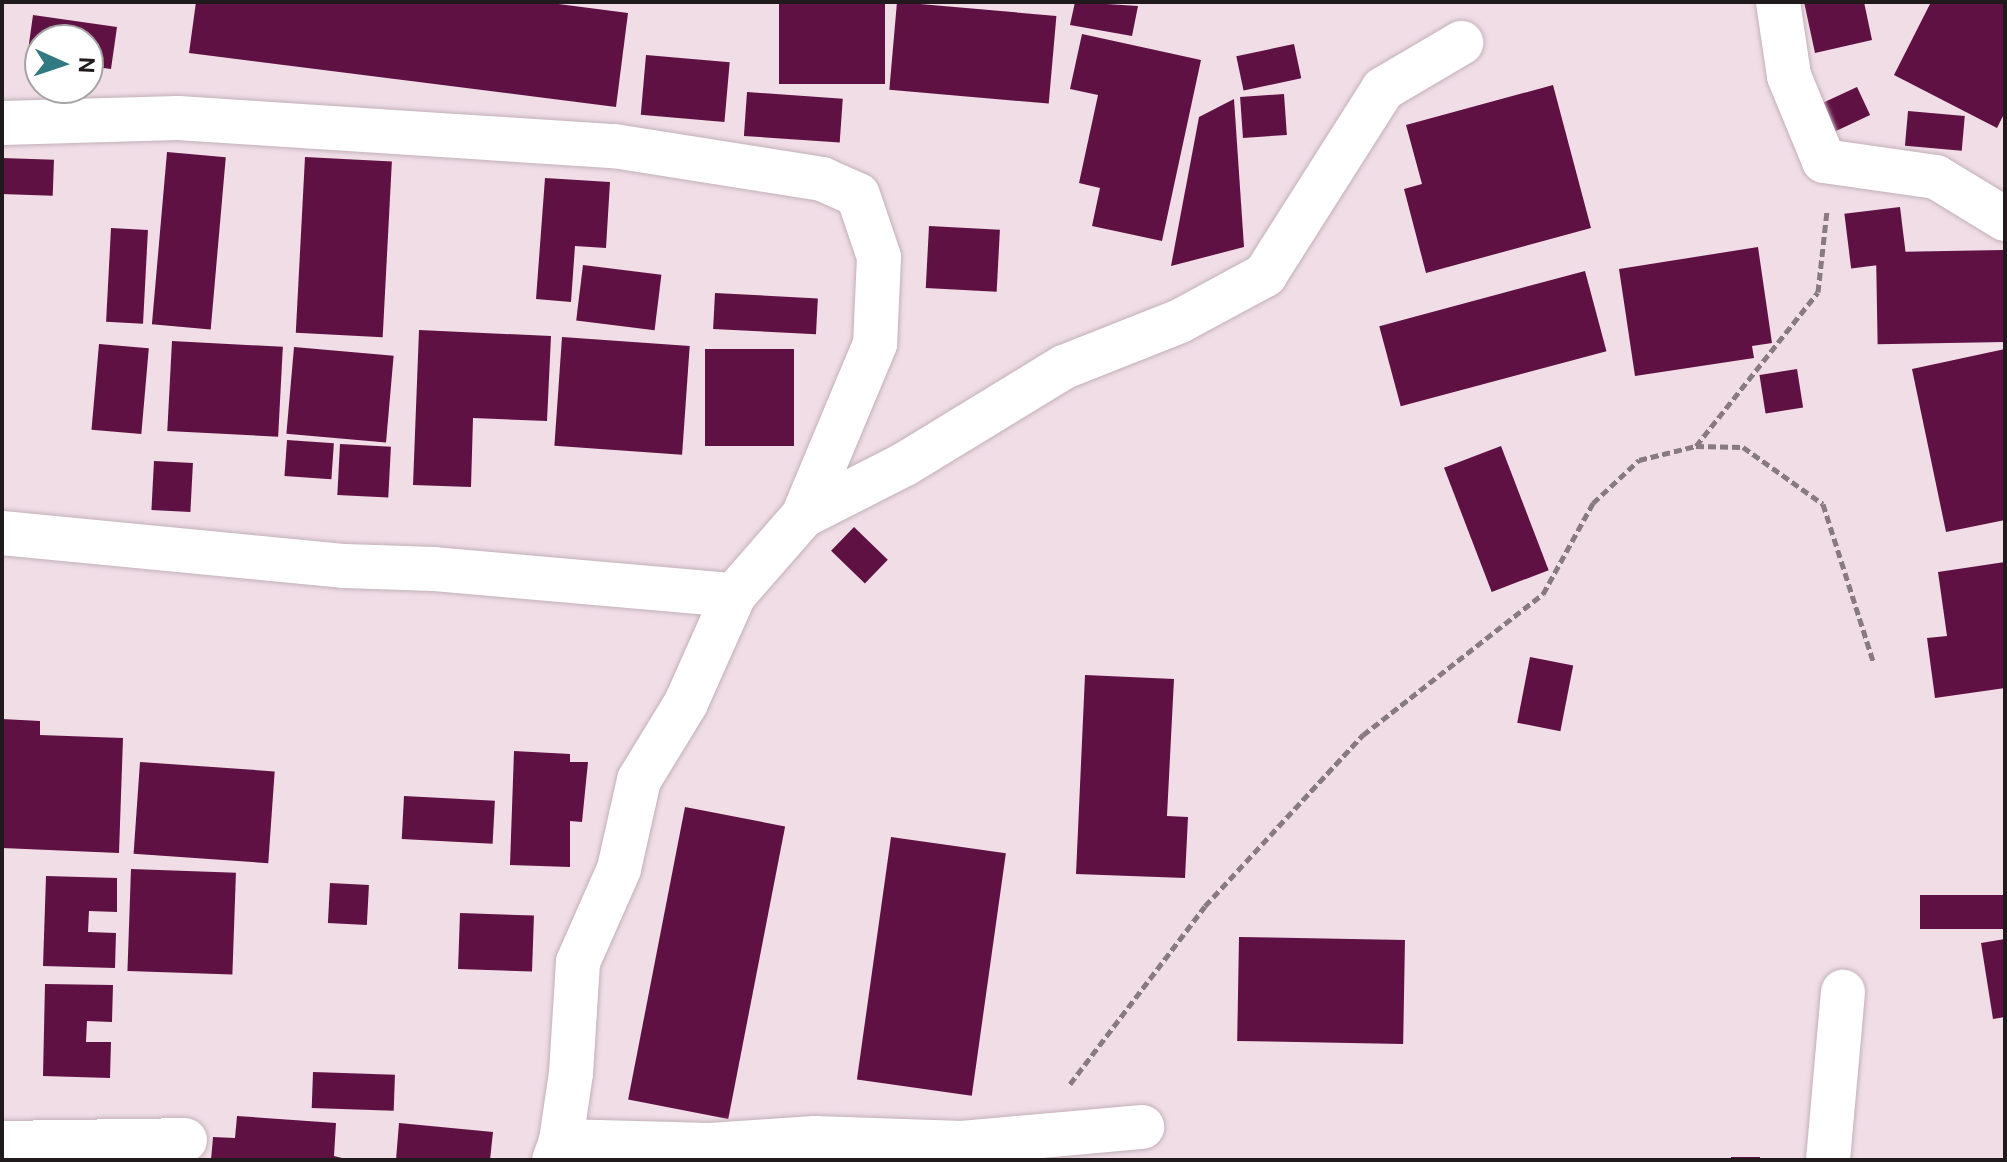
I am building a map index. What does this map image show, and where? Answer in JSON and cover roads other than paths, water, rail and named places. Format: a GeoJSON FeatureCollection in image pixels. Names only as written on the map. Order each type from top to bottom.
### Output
{"type":"FeatureCollection","features":[{"type":"Feature","properties":{"kind":"street"},"geometry":{"type":"LineString","coordinates":[[1778,2],[1789,76],[1824,161],[1936,177],[2005,219]]}},
{"type":"Feature","properties":{"kind":"street"},"geometry":{"type":"LineString","coordinates":[[803,516],[905,464],[1064,367],[1180,321],[1265,275],[1383,89],[1461,43]]}},
{"type":"Feature","properties":{"kind":"street"},"geometry":{"type":"LineString","coordinates":[[2,123],[178,118],[614,146],[822,179],[858,195],[879,257],[875,344],[803,516],[734,595],[686,703],[639,780],[619,869],[578,962],[571,1073],[557,1151],[815,1138],[962,1143],[1142,1127]]}},
{"type":"Feature","properties":{"kind":"street"},"geometry":{"type":"LineString","coordinates":[[2,533],[345,566],[434,569],[734,595]]}},
{"type":"Feature","properties":{"kind":"street"},"geometry":{"type":"LineString","coordinates":[[1828,1160],[1843,992]]}},
{"type":"Feature","properties":{"kind":"street"},"geometry":{"type":"LineString","coordinates":[[2,1143],[185,1140]]}}]}
